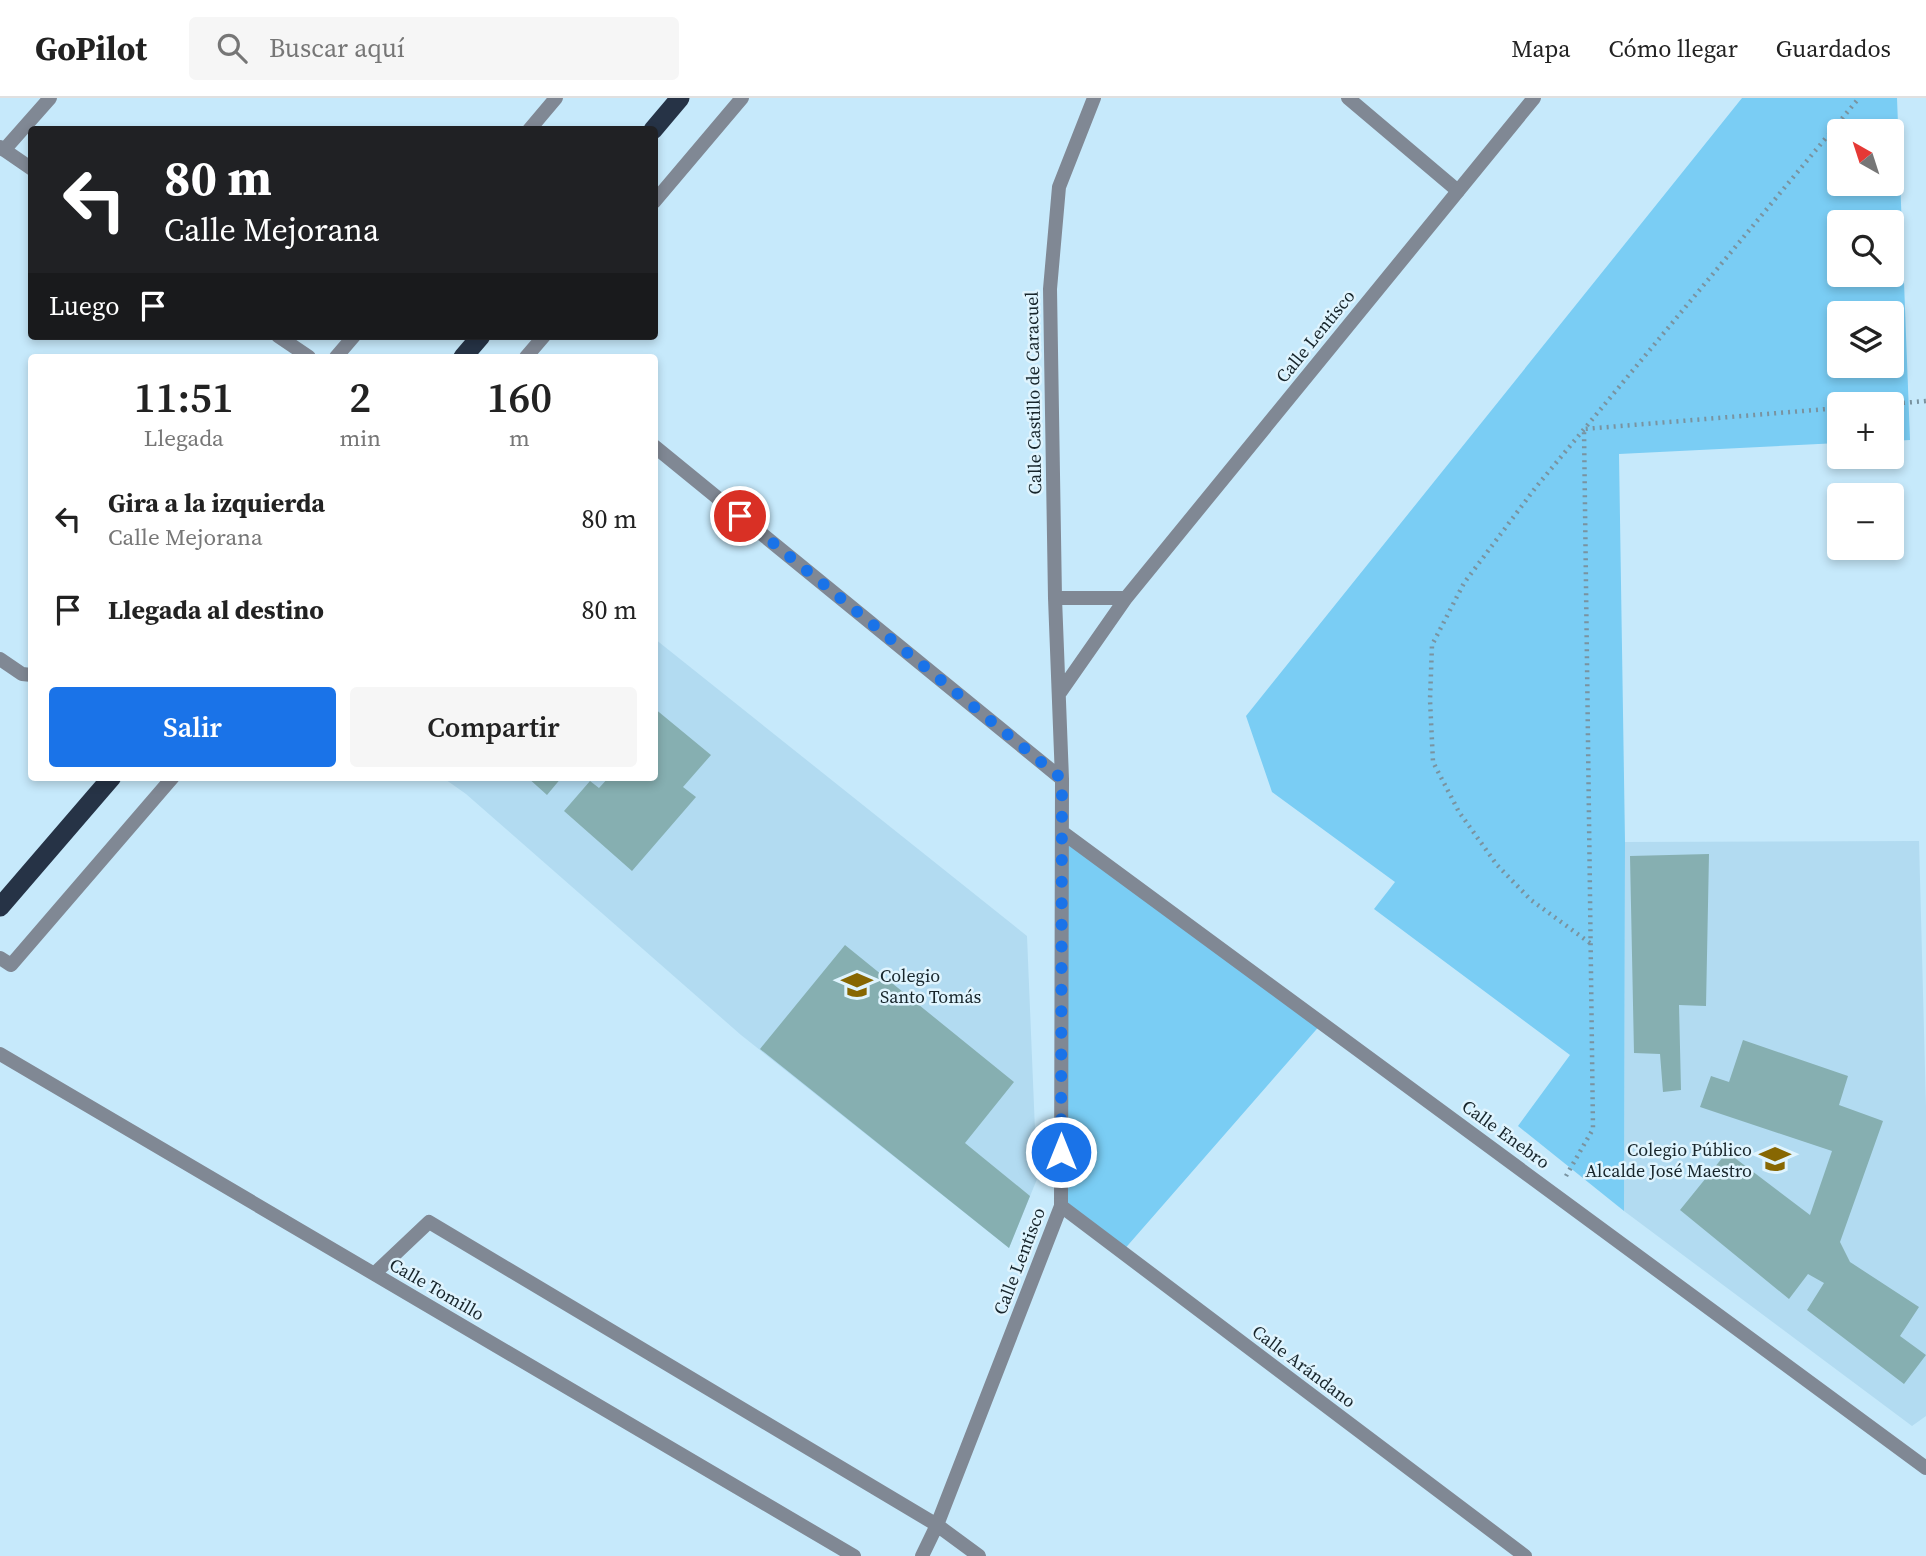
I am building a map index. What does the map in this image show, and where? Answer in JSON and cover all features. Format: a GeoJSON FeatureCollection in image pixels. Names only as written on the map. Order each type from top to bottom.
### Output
{"type":"FeatureCollection","features":[{"type":"Feature","properties":{"kind":"highway"},"geometry":{"type":"LineString","coordinates":[[656,126],[680,98]]}},
{"type":"Feature","properties":{"kind":"highway"},"geometry":{"type":"LineString","coordinates":[[466,354],[478,340]]}},
{"type":"Feature","properties":{"kind":"highway"},"geometry":{"type":"LineString","coordinates":[[0,907],[109,781]]}},
{"type":"Feature","properties":{"kind":"street"},"geometry":{"type":"LineString","coordinates":[[28,166],[2,149],[50,98]]}},
{"type":"Feature","properties":{"kind":"street"},"geometry":{"type":"LineString","coordinates":[[532,126],[556,98]]}},
{"type":"Feature","properties":{"kind":"street"},"geometry":{"type":"LineString","coordinates":[[658,194],[742,98]]}},
{"type":"Feature","properties":{"kind":"street","name":"Calle Castillo de Caracuel"},"geometry":{"type":"LineString","coordinates":[[1059,694],[1050,289],[1059,187],[1094,98]]}},
{"type":"Feature","properties":{"kind":"street"},"geometry":{"type":"LineString","coordinates":[[1348,98],[1458,191]]}},
{"type":"Feature","properties":{"kind":"street","name":"Calle Lentisco"},"geometry":{"type":"LineString","coordinates":[[922,1556],[937,1525],[1061,1206],[1062,779],[1059,694],[1126,598],[1534,98]]}},
{"type":"Feature","properties":{"kind":"street"},"geometry":{"type":"LineString","coordinates":[[284,340],[305,354]]}},
{"type":"Feature","properties":{"kind":"street"},"geometry":{"type":"LineString","coordinates":[[339,354],[351,340]]}},
{"type":"Feature","properties":{"kind":"street"},"geometry":{"type":"LineString","coordinates":[[658,449],[1062,779]]}},
{"type":"Feature","properties":{"kind":"street"},"geometry":{"type":"LineString","coordinates":[[1055,598],[1126,598]]}},
{"type":"Feature","properties":{"kind":"street"},"geometry":{"type":"LineString","coordinates":[[0,659],[22,674],[28,675]]}},
{"type":"Feature","properties":{"kind":"street"},"geometry":{"type":"LineString","coordinates":[[0,958],[11,965],[170,781]]}},
{"type":"Feature","properties":{"kind":"street","name":"Calle Enebro"},"geometry":{"type":"LineString","coordinates":[[1062,832],[1926,1468]]}},
{"type":"Feature","properties":{"kind":"street","name":"Calle Tomillo"},"geometry":{"type":"LineString","coordinates":[[0,1054],[854,1556]]}},
{"type":"Feature","properties":{"kind":"street","name":"Calle Arándano"},"geometry":{"type":"LineString","coordinates":[[1061,1206],[1525,1556]]}},
{"type":"Feature","properties":{"kind":"street"},"geometry":{"type":"LineString","coordinates":[[374,1274],[429,1222],[937,1525],[979,1556]]}},
{"type":"Feature","properties":{"kind":"path"},"geometry":{"type":"LineString","coordinates":[[1590,943],[1531,900],[1497,865],[1459,812],[1433,762],[1430,701],[1432,645],[1464,583],[1536,487],[1859,98]]}},
{"type":"Feature","properties":{"kind":"path"},"geometry":{"type":"LineString","coordinates":[[1904,403],[1926,401]]}},
{"type":"Feature","properties":{"kind":"path"},"geometry":{"type":"LineString","coordinates":[[1584,429],[1827,409]]}},
{"type":"Feature","properties":{"kind":"path"},"geometry":{"type":"LineString","coordinates":[[1555,1195],[1593,1129],[1584,429]]}},
{"type":"Feature","properties":{"kind":"shaded area"},"geometry":{"type":"Polygon","coordinates":[[[1742,98],[1897,98],[1898,119],[1827,119],[1827,196],[1901,196],[1901,210],[1827,210],[1827,287],[1904,287],[1904,282],[1910,440],[1904,440],[1904,392],[1827,392],[1827,444],[1619,454],[1625,842],[1624,1211],[1518,1126],[1570,1055],[1374,909],[1395,882],[1272,792],[1246,716],[1742,98]]]}},
{"type":"Feature","properties":{"kind":"shaded area","name":"Colegio Santo Tomás"},"geometry":{"type":"Polygon","coordinates":[[[658,641],[1027,936],[1037,1179],[1009,1248],[741,1035],[466,794],[448,781],[658,781],[658,641]]]}},
{"type":"Feature","properties":{"kind":"shaded area"},"geometry":{"type":"Polygon","coordinates":[[[1062,832],[1322,1023],[1122,1252],[1061,1206],[1062,832]]]}},
{"type":"Feature","properties":{"kind":"shaded area","name":"Colegio Público Alcalde José Maestro"},"geometry":{"type":"Polygon","coordinates":[[[1919,841],[1926,1107],[1926,1416],[1912,1426],[1624,1211],[1625,842],[1919,841]]]}},
{"type":"Feature","properties":{"kind":"building"},"geometry":{"type":"Polygon","coordinates":[[[658,711],[711,755],[683,787],[696,797],[632,871],[564,811],[590,781],[599,788],[605,781],[658,781],[658,711]]]}},
{"type":"Feature","properties":{"kind":"building"},"geometry":{"type":"Polygon","coordinates":[[[531,781],[559,781],[547,795],[531,781]]]}},
{"type":"Feature","properties":{"kind":"building"},"geometry":{"type":"Polygon","coordinates":[[[1709,854],[1706,1006],[1679,1005],[1681,1090],[1663,1092],[1660,1054],[1634,1053],[1630,856],[1709,854]]]}},
{"type":"Feature","properties":{"kind":"building"},"geometry":{"type":"Polygon","coordinates":[[[845,945],[1014,1082],[965,1143],[1030,1196],[1009,1248],[760,1049],[845,945]]]}},
{"type":"Feature","properties":{"kind":"building"},"geometry":{"type":"Polygon","coordinates":[[[1743,1040],[1848,1076],[1839,1105],[1883,1121],[1840,1242],[1850,1262],[1919,1307],[1900,1336],[1926,1355],[1904,1384],[1807,1310],[1824,1283],[1808,1274],[1789,1299],[1680,1210],[1727,1152],[1810,1215],[1832,1151],[1700,1107],[1711,1076],[1729,1082],[1743,1040]]]}},
{"type":"Feature","properties":{"kind":"place","name":"Colegio Santo Tomás"},"geometry":{"type":"Point","coordinates":[857,985]}},
{"type":"Feature","properties":{"kind":"place","name":"Colegio Público Alcalde José Maestro"},"geometry":{"type":"Point","coordinates":[1775,1159]}},
{"type":"Feature","properties":{"kind":"route"},"geometry":{"type":"LineString","coordinates":[[740,516],[1062,779],[1061,1152]]}}]}
